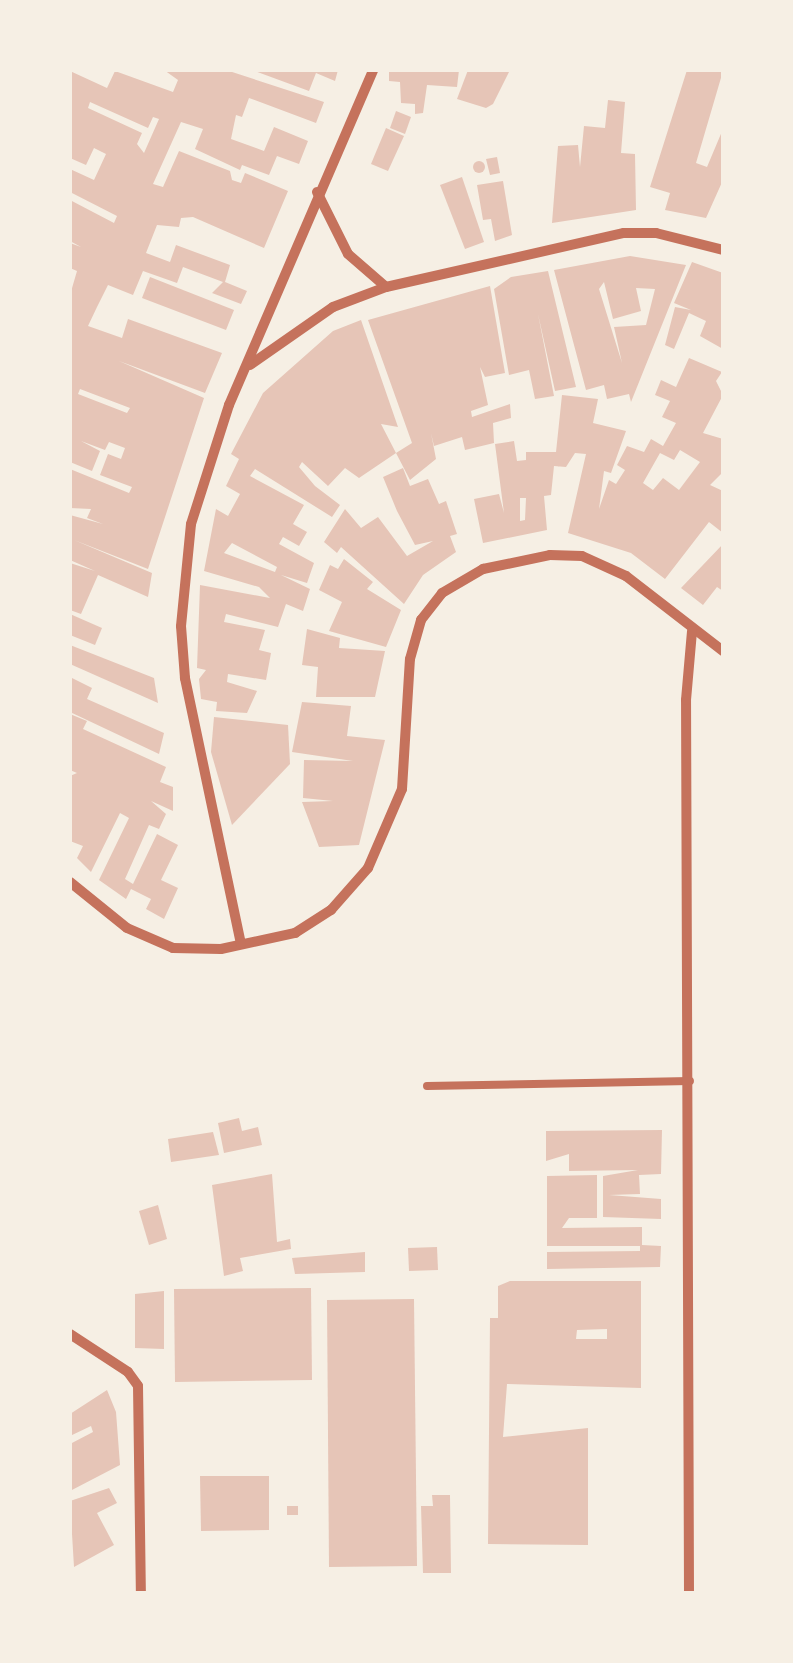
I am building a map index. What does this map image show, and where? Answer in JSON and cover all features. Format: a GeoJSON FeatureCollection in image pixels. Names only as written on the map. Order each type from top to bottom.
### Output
{"type":"FeatureCollection","features":[{"type":"Feature","properties":{"kind":"street"},"geometry":{"type":"LineString","coordinates":[[242,944],[193,732],[181,626],[191,524],[246,368],[317,192],[373,70]]}},
{"type":"Feature","properties":{"kind":"street"},"geometry":{"type":"LineString","coordinates":[[317,192],[348,254],[386,287]]}},
{"type":"Feature","properties":{"kind":"street"},"geometry":{"type":"LineString","coordinates":[[246,368],[333,306],[386,287],[624,233],[656,232],[723,250]]}},
{"type":"Feature","properties":{"kind":"street"},"geometry":{"type":"LineString","coordinates":[[70,882],[127,928],[173,948],[242,944],[295,933],[331,910],[368,868],[402,789],[410,659],[422,620],[442,594],[483,569],[512,561],[582,556],[626,576],[723,652]]}},
{"type":"Feature","properties":{"kind":"street"},"geometry":{"type":"LineString","coordinates":[[689,1593],[686,700],[692,631]]}},
{"type":"Feature","properties":{"kind":"street"},"geometry":{"type":"LineString","coordinates":[[70,1334],[128,1372],[138,1386],[141,1593]]}},
{"type":"Feature","properties":{"kind":"lane"},"geometry":{"type":"LineString","coordinates":[[427,1086],[690,1080]]}},
{"type":"Feature","properties":{"kind":"building"},"geometry":{"type":"Polygon","coordinates":[[[164,70],[226,70],[324,102],[316,123],[249,98],[242,117],[236,115],[231,139],[264,151],[274,127],[308,141],[299,164],[277,156],[269,175],[242,165],[240,170],[195,149],[203,129],[181,122],[153,184],[163,187],[179,151],[230,171],[232,180],[241,183],[245,173],[288,191],[264,248],[193,217],[181,218],[179,227],[157,225],[146,253],[170,262],[176,245],[230,265],[225,282],[247,291],[241,304],[212,293],[223,282],[183,267],[177,283],[143,271],[133,295],[108,285],[97,307],[88,326],[122,338],[128,319],[222,353],[205,393],[119,361],[204,398],[148,569],[74,540],[152,573],[148,597],[98,575],[81,614],[70,610],[70,563],[95,571],[70,560],[70,515],[103,524],[87,518],[91,509],[70,508],[70,469],[129,493],[132,487],[100,475],[108,454],[121,459],[125,448],[109,442],[105,450],[81,441],[100,451],[92,471],[70,462],[70,295],[77,271],[70,268],[70,243],[81,247],[70,241],[70,200],[114,223],[117,216],[70,192],[70,169],[94,180],[106,154],[94,148],[86,165],[70,158],[70,71],[107,88],[115,71],[173,92],[178,80],[164,70]],[[90,102],[88,108],[142,133],[137,144],[144,153],[159,119],[153,117],[148,128],[90,102]],[[80,389],[78,394],[127,413],[130,408],[80,389]]]}},
{"type":"Feature","properties":{"kind":"building"},"geometry":{"type":"Polygon","coordinates":[[[252,70],[338,70],[335,81],[316,73],[309,91],[252,70]]]}},
{"type":"Feature","properties":{"kind":"building"},"geometry":{"type":"Polygon","coordinates":[[[389,70],[459,70],[457,87],[427,85],[423,113],[415,114],[415,104],[401,103],[400,82],[389,81],[389,70]]]}},
{"type":"Feature","properties":{"kind":"building"},"geometry":{"type":"Polygon","coordinates":[[[468,70],[510,70],[493,104],[486,108],[457,99],[468,70]]]}},
{"type":"Feature","properties":{"kind":"building"},"geometry":{"type":"Polygon","coordinates":[[[687,70],[723,71],[696,163],[707,167],[723,129],[723,180],[706,218],[665,210],[670,193],[650,187],[687,70]]]}},
{"type":"Feature","properties":{"kind":"building"},"geometry":{"type":"Polygon","coordinates":[[[608,100],[625,102],[621,153],[635,154],[636,210],[552,223],[558,146],[578,145],[580,167],[584,126],[605,128],[608,100]]]}},
{"type":"Feature","properties":{"kind":"building"},"geometry":{"type":"Polygon","coordinates":[[[396,111],[411,117],[405,134],[390,128],[396,111]]]}},
{"type":"Feature","properties":{"kind":"building"},"geometry":{"type":"Polygon","coordinates":[[[386,128],[404,136],[388,171],[371,164],[386,128]]]}},
{"type":"Feature","properties":{"kind":"building"},"geometry":{"type":"Polygon","coordinates":[[[497,157],[500,173],[490,175],[486,159],[497,157]]]}},
{"type":"Feature","properties":{"kind":"building"},"geometry":{"type":"Polygon","coordinates":[[[479,161],[485,167],[479,173],[473,167],[479,161]]]}},
{"type":"Feature","properties":{"kind":"building"},"geometry":{"type":"Polygon","coordinates":[[[462,177],[484,242],[465,249],[440,185],[462,177]]]}},
{"type":"Feature","properties":{"kind":"building"},"geometry":{"type":"Polygon","coordinates":[[[503,181],[512,235],[495,241],[491,219],[483,220],[477,185],[503,181]]]}},
{"type":"Feature","properties":{"kind":"building"},"geometry":{"type":"Polygon","coordinates":[[[630,256],[686,265],[631,402],[629,394],[607,399],[604,385],[586,390],[554,270],[630,256]],[[604,282],[599,289],[622,363],[614,327],[646,325],[655,289],[636,288],[641,311],[613,319],[604,282]]]}},
{"type":"Feature","properties":{"kind":"building"},"geometry":{"type":"Polygon","coordinates":[[[692,262],[723,273],[723,349],[700,336],[706,321],[689,313],[674,349],[665,345],[675,307],[691,310],[674,303],[692,262]]]}},
{"type":"Feature","properties":{"kind":"building"},"geometry":{"type":"Polygon","coordinates":[[[548,271],[576,387],[555,391],[538,314],[554,396],[535,399],[529,370],[509,375],[494,289],[511,277],[548,271]]]}},
{"type":"Feature","properties":{"kind":"building"},"geometry":{"type":"Polygon","coordinates":[[[150,277],[234,310],[226,330],[142,298],[150,277]]]}},
{"type":"Feature","properties":{"kind":"building"},"geometry":{"type":"Polygon","coordinates":[[[490,286],[505,373],[485,377],[480,367],[488,405],[471,411],[472,417],[510,404],[511,418],[493,423],[494,443],[465,450],[462,437],[434,446],[431,433],[436,459],[410,480],[396,453],[412,443],[368,320],[490,286]]]}},
{"type":"Feature","properties":{"kind":"building"},"geometry":{"type":"Polygon","coordinates":[[[361,320],[398,427],[381,424],[396,453],[359,478],[345,468],[328,486],[302,462],[299,467],[315,486],[340,505],[332,517],[255,469],[250,476],[304,505],[293,524],[307,532],[299,546],[283,537],[279,544],[314,563],[307,583],[281,575],[310,589],[303,611],[286,604],[278,627],[226,614],[224,622],[265,630],[259,650],[271,653],[266,680],[228,674],[227,682],[257,691],[247,713],[216,711],[217,702],[201,699],[199,679],[206,670],[197,668],[200,585],[270,598],[259,587],[204,571],[216,509],[228,516],[240,494],[226,486],[239,459],[231,454],[263,393],[333,331],[361,320]],[[232,543],[224,553],[275,572],[277,567],[232,543]]]}},
{"type":"Feature","properties":{"kind":"building"},"geometry":{"type":"Polygon","coordinates":[[[689,358],[722,372],[716,381],[723,395],[703,433],[723,439],[723,472],[710,485],[723,491],[723,533],[709,522],[665,579],[631,553],[568,533],[586,454],[575,453],[566,467],[554,466],[551,495],[544,496],[547,530],[483,543],[474,499],[499,494],[504,513],[495,444],[514,441],[517,461],[526,460],[526,452],[556,452],[562,395],[598,399],[593,423],[626,431],[611,473],[604,471],[599,509],[609,480],[616,484],[625,470],[617,465],[627,446],[644,452],[651,439],[663,446],[676,423],[662,417],[670,401],[655,395],[661,380],[676,387],[689,358]],[[680,450],[674,460],[660,453],[643,483],[653,490],[663,478],[679,490],[700,462],[680,450]],[[520,498],[520,521],[525,520],[526,498],[520,498]]]}},
{"type":"Feature","properties":{"kind":"building"},"geometry":{"type":"Polygon","coordinates":[[[403,468],[410,486],[428,479],[439,504],[446,501],[457,534],[450,536],[456,552],[423,575],[404,604],[341,547],[337,553],[324,542],[345,509],[361,528],[378,517],[407,556],[433,541],[415,545],[383,477],[403,468]]]}},
{"type":"Feature","properties":{"kind":"building"},"geometry":{"type":"Polygon","coordinates":[[[723,544],[723,591],[717,587],[703,605],[681,588],[723,544]]]}},
{"type":"Feature","properties":{"kind":"building"},"geometry":{"type":"Polygon","coordinates":[[[344,559],[373,582],[367,589],[401,610],[386,647],[329,631],[342,602],[319,590],[330,565],[338,569],[344,559]]]}},
{"type":"Feature","properties":{"kind":"building"},"geometry":{"type":"Polygon","coordinates":[[[70,614],[102,628],[95,645],[70,635],[70,614]]]}},
{"type":"Feature","properties":{"kind":"building"},"geometry":{"type":"Polygon","coordinates":[[[307,629],[340,638],[339,648],[385,651],[375,697],[316,697],[318,667],[302,665],[307,629]]]}},
{"type":"Feature","properties":{"kind":"building"},"geometry":{"type":"Polygon","coordinates":[[[70,645],[154,678],[158,703],[70,664],[70,645]]]}},
{"type":"Feature","properties":{"kind":"building"},"geometry":{"type":"Polygon","coordinates":[[[70,677],[92,688],[87,699],[164,733],[159,754],[70,712],[70,677]]]}},
{"type":"Feature","properties":{"kind":"building"},"geometry":{"type":"Polygon","coordinates":[[[302,702],[351,706],[347,736],[385,740],[359,845],[319,847],[302,802],[333,801],[303,798],[304,760],[353,761],[292,752],[302,702]]]}},
{"type":"Feature","properties":{"kind":"building"},"geometry":{"type":"Polygon","coordinates":[[[70,714],[87,721],[83,729],[166,767],[160,782],[173,787],[173,811],[151,801],[166,814],[159,829],[149,825],[125,879],[133,884],[157,834],[178,845],[161,880],[178,888],[164,919],[146,909],[151,899],[131,889],[126,899],[99,880],[129,818],[120,813],[91,872],[77,858],[83,846],[70,841],[70,776],[77,773],[70,770],[70,714]]]}},
{"type":"Feature","properties":{"kind":"building"},"geometry":{"type":"Polygon","coordinates":[[[214,717],[288,725],[290,764],[232,825],[211,752],[214,717]]]}},
{"type":"Feature","properties":{"kind":"building"},"geometry":{"type":"Polygon","coordinates":[[[239,1118],[242,1131],[258,1127],[262,1145],[224,1153],[218,1123],[239,1118]]]}},
{"type":"Feature","properties":{"kind":"building"},"geometry":{"type":"Polygon","coordinates":[[[662,1130],[661,1174],[639,1175],[640,1194],[609,1195],[661,1199],[661,1219],[603,1217],[603,1176],[638,1170],[569,1171],[569,1154],[546,1161],[546,1131],[662,1130]]]}},
{"type":"Feature","properties":{"kind":"building"},"geometry":{"type":"Polygon","coordinates":[[[213,1132],[219,1155],[171,1162],[168,1139],[213,1132]]]}},
{"type":"Feature","properties":{"kind":"building"},"geometry":{"type":"Polygon","coordinates":[[[272,1174],[277,1242],[290,1239],[291,1249],[240,1258],[243,1271],[224,1276],[212,1185],[272,1174]]]}},
{"type":"Feature","properties":{"kind":"building"},"geometry":{"type":"Polygon","coordinates":[[[597,1175],[597,1218],[569,1218],[562,1228],[642,1227],[642,1245],[661,1246],[660,1267],[547,1269],[547,1252],[640,1251],[640,1246],[547,1246],[547,1176],[597,1175]]]}},
{"type":"Feature","properties":{"kind":"building"},"geometry":{"type":"Polygon","coordinates":[[[158,1205],[167,1239],[149,1245],[139,1211],[158,1205]]]}},
{"type":"Feature","properties":{"kind":"building"},"geometry":{"type":"Polygon","coordinates":[[[437,1247],[438,1270],[409,1271],[408,1248],[437,1247]]]}},
{"type":"Feature","properties":{"kind":"building"},"geometry":{"type":"Polygon","coordinates":[[[365,1252],[365,1272],[295,1274],[292,1258],[365,1252]]]}},
{"type":"Feature","properties":{"kind":"building"},"geometry":{"type":"Polygon","coordinates":[[[510,1281],[641,1281],[641,1388],[507,1384],[503,1437],[588,1428],[588,1545],[488,1544],[490,1318],[498,1318],[498,1286],[510,1281]],[[607,1329],[577,1330],[576,1339],[607,1339],[607,1329]]]}},
{"type":"Feature","properties":{"kind":"building"},"geometry":{"type":"Polygon","coordinates":[[[311,1288],[312,1380],[175,1382],[174,1289],[311,1288]]]}},
{"type":"Feature","properties":{"kind":"building"},"geometry":{"type":"Polygon","coordinates":[[[164,1291],[164,1349],[135,1348],[135,1294],[164,1291]]]}},
{"type":"Feature","properties":{"kind":"building"},"geometry":{"type":"Polygon","coordinates":[[[414,1299],[417,1566],[329,1567],[327,1300],[414,1299]]]}},
{"type":"Feature","properties":{"kind":"building"},"geometry":{"type":"Polygon","coordinates":[[[107,1390],[116,1412],[120,1465],[70,1491],[70,1444],[93,1432],[91,1426],[70,1436],[70,1414],[107,1390]]]}},
{"type":"Feature","properties":{"kind":"building"},"geometry":{"type":"Polygon","coordinates":[[[200,1476],[269,1476],[269,1530],[201,1531],[200,1476]]]}},
{"type":"Feature","properties":{"kind":"building"},"geometry":{"type":"Polygon","coordinates":[[[109,1488],[117,1503],[97,1513],[114,1545],[74,1567],[70,1501],[109,1488]]]}},
{"type":"Feature","properties":{"kind":"building"},"geometry":{"type":"Polygon","coordinates":[[[432,1495],[450,1495],[451,1573],[423,1573],[421,1506],[433,1506],[432,1495]]]}},
{"type":"Feature","properties":{"kind":"building"},"geometry":{"type":"Polygon","coordinates":[[[287,1506],[298,1506],[298,1515],[287,1515],[287,1506]]]}}]}
